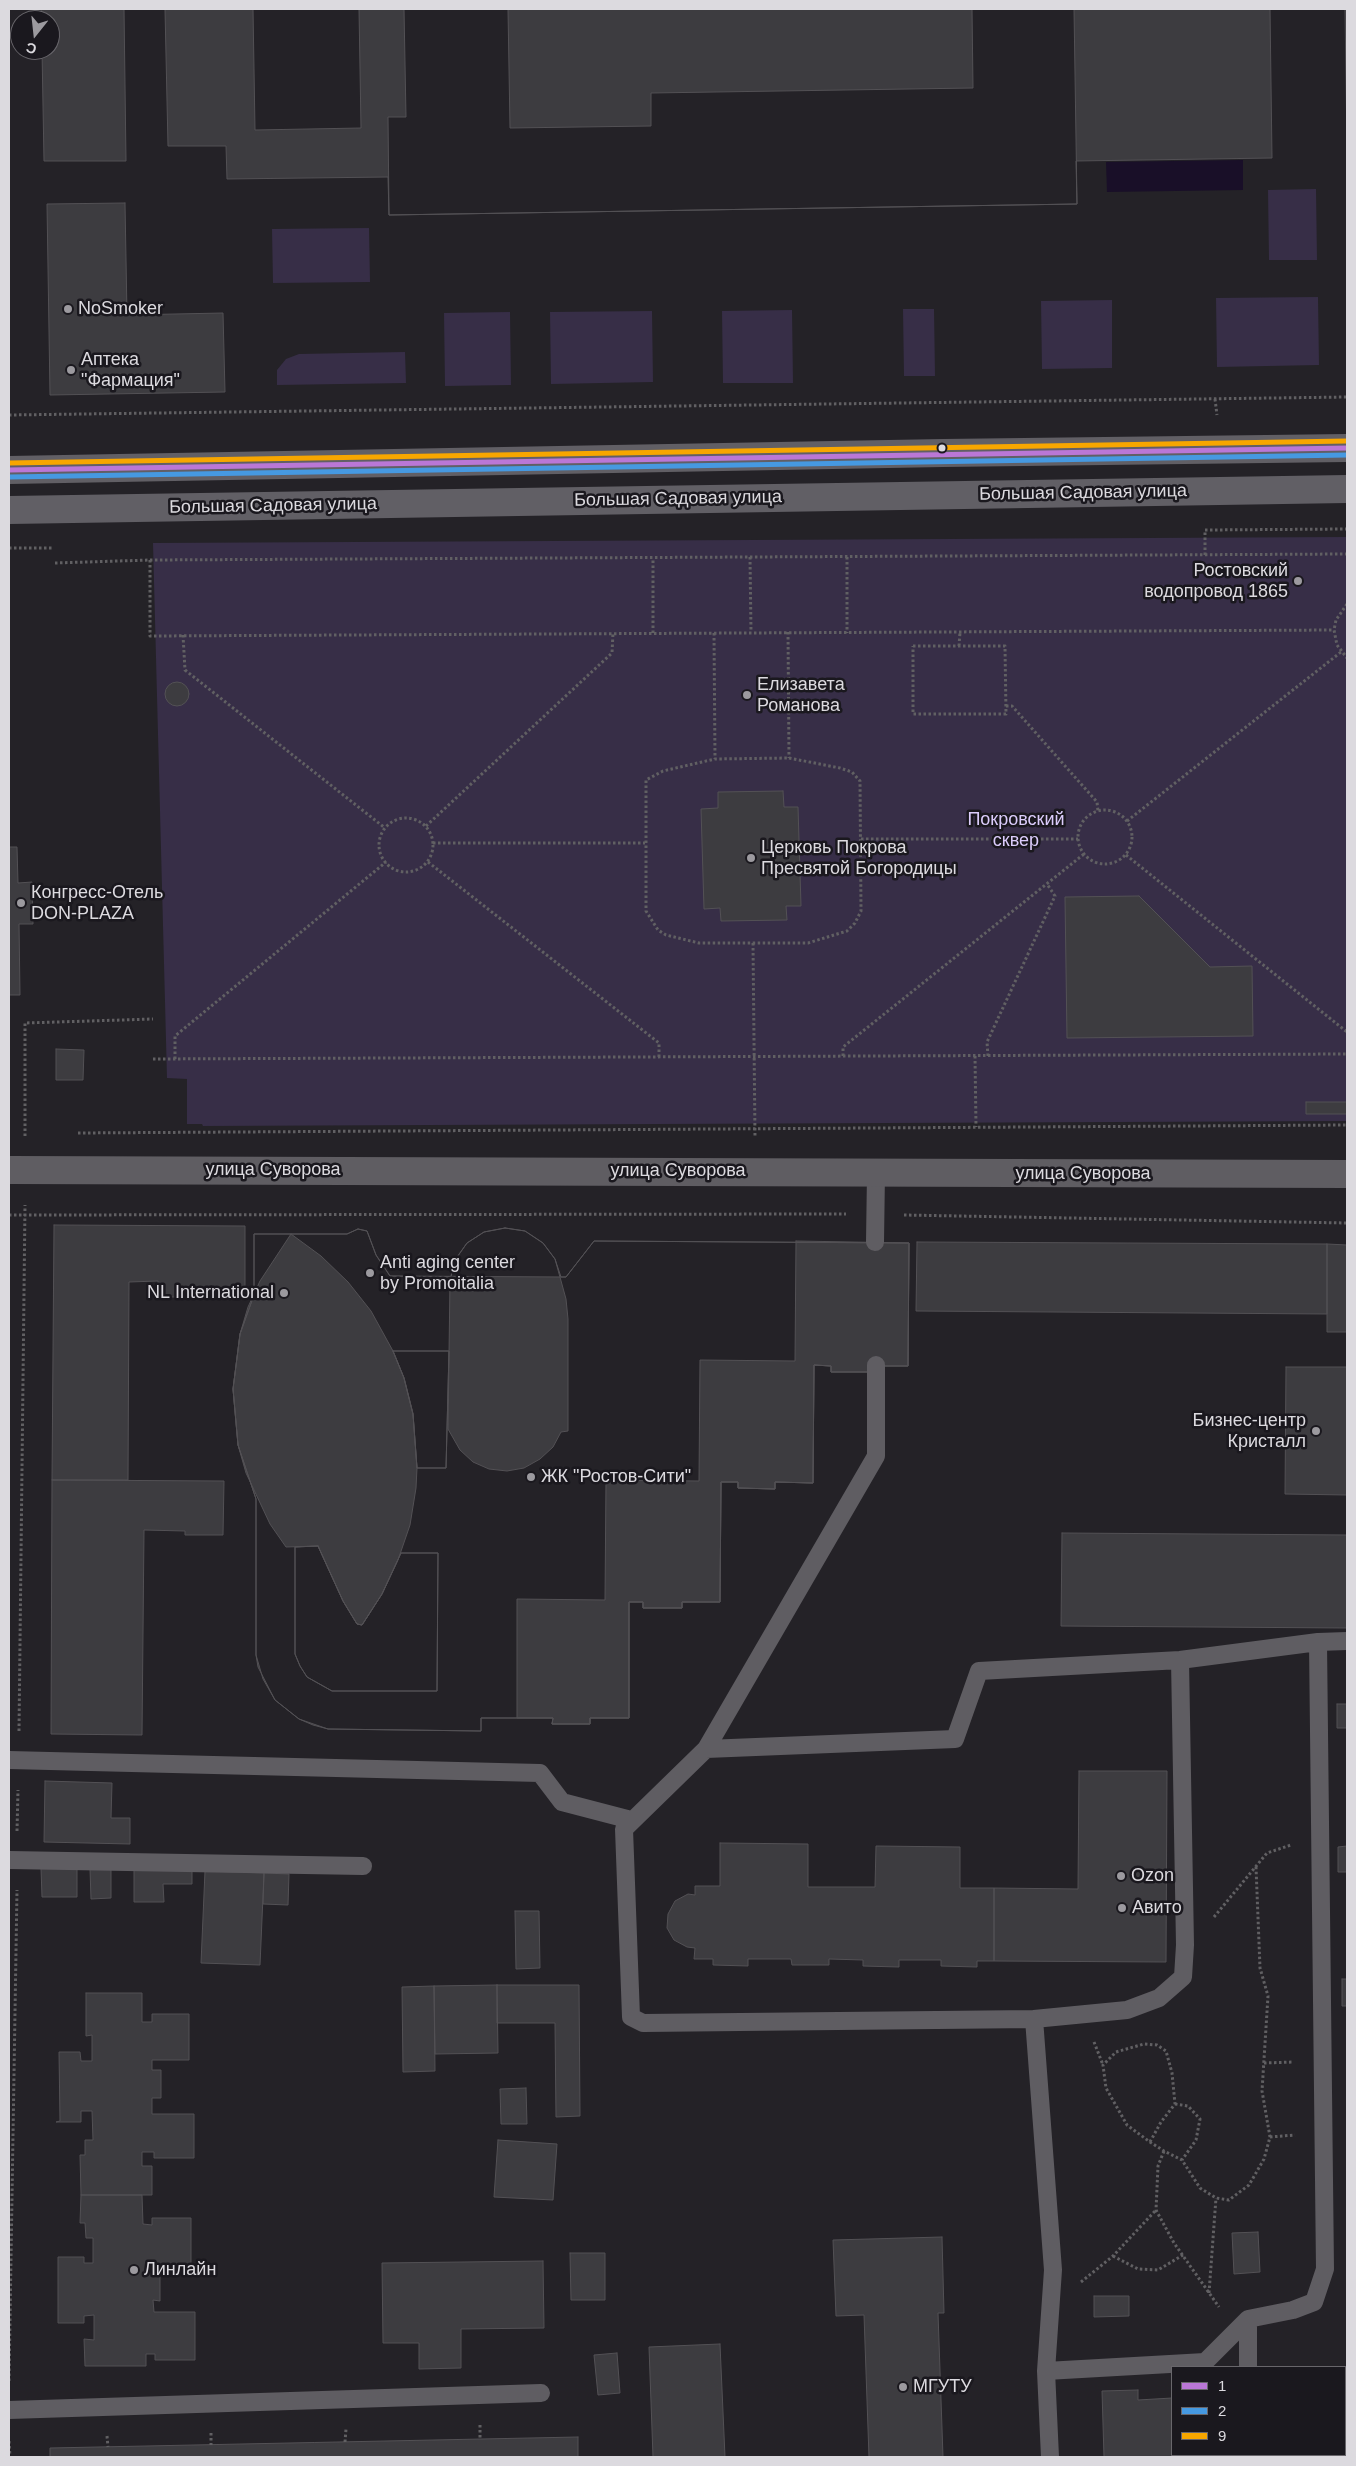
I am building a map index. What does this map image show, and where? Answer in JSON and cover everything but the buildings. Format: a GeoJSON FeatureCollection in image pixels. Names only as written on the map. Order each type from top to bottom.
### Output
{"type":"FeatureCollection","features":[{"type":"Feature","properties":{"kind":"main road"},"geometry":{"type":"LineString","coordinates":[[9,470],[933,453],[1347,448]]}},
{"type":"Feature","properties":{"kind":"main road","name":"Большая Садовая улица"},"geometry":{"type":"LineString","coordinates":[[9,510],[1347,489]]}},
{"type":"Feature","properties":{"kind":"street","name":"улица Суворова"},"geometry":{"type":"LineString","coordinates":[[9,1170],[1347,1174]]}},
{"type":"Feature","properties":{"kind":"lane"},"geometry":{"type":"LineString","coordinates":[[876,1173],[876,1242]]}},
{"type":"Feature","properties":{"kind":"lane"},"geometry":{"type":"LineString","coordinates":[[876,1366],[876,1456],[706,1749],[624,1829],[631,2017],[643,2023],[1034,2019],[1127,2010],[1159,1998],[1184,1977],[1180,1660]]}},
{"type":"Feature","properties":{"kind":"lane"},"geometry":{"type":"LineString","coordinates":[[706,1749],[955,1739],[979,1671],[1180,1660],[1318,1642],[1347,1641]]}},
{"type":"Feature","properties":{"kind":"lane"},"geometry":{"type":"LineString","coordinates":[[1046,2371],[1205,2362],[1248,2319],[1293,2310],[1314,2302],[1324,2268],[1318,1642]]}},
{"type":"Feature","properties":{"kind":"lane"},"geometry":{"type":"LineString","coordinates":[[14,1761],[540,1773],[562,1802],[632,1820]]}},
{"type":"Feature","properties":{"kind":"lane"},"geometry":{"type":"LineString","coordinates":[[13,1860],[363,1866]]}},
{"type":"Feature","properties":{"kind":"lane"},"geometry":{"type":"LineString","coordinates":[[1034,2019],[1053,2270],[1046,2371],[1050,2457]]}},
{"type":"Feature","properties":{"kind":"lane"},"geometry":{"type":"LineString","coordinates":[[1248,2319],[1248,2366]]}},
{"type":"Feature","properties":{"kind":"lane"},"geometry":{"type":"LineString","coordinates":[[11,2410],[541,2393]]}},
{"type":"Feature","properties":{"kind":"path"},"geometry":{"type":"LineString","coordinates":[[9,415],[1347,397]]}},
{"type":"Feature","properties":{"kind":"path"},"geometry":{"type":"LineString","coordinates":[[1215,399],[1217,415]]}},
{"type":"Feature","properties":{"kind":"path"},"geometry":{"type":"LineString","coordinates":[[1205,555],[1205,530],[1347,529]]}},
{"type":"Feature","properties":{"kind":"path"},"geometry":{"type":"LineString","coordinates":[[9,548],[54,548]]}},
{"type":"Feature","properties":{"kind":"path"},"geometry":{"type":"LineString","coordinates":[[55,563],[150,560],[1347,554]]}},
{"type":"Feature","properties":{"kind":"path"},"geometry":{"type":"LineString","coordinates":[[750,557],[750,632]]}},
{"type":"Feature","properties":{"kind":"path"},"geometry":{"type":"LineString","coordinates":[[847,557],[847,633]]}},
{"type":"Feature","properties":{"kind":"path"},"geometry":{"type":"LineString","coordinates":[[653,634],[654,558]]}},
{"type":"Feature","properties":{"kind":"path"},"geometry":{"type":"LineString","coordinates":[[150,560],[150,636],[1334,630]]}},
{"type":"Feature","properties":{"kind":"path"},"geometry":{"type":"LineString","coordinates":[[1347,604],[1336,620],[1334,630],[1334,638],[1341,652],[1347,658]]}},
{"type":"Feature","properties":{"kind":"path"},"geometry":{"type":"LineString","coordinates":[[788,632],[789,758]]}},
{"type":"Feature","properties":{"kind":"path"},"geometry":{"type":"LineString","coordinates":[[959,646],[960,632]]}},
{"type":"Feature","properties":{"kind":"path"},"geometry":{"type":"LineString","coordinates":[[426,826],[612,653],[613,633]]}},
{"type":"Feature","properties":{"kind":"path"},"geometry":{"type":"LineString","coordinates":[[714,633],[715,759]]}},
{"type":"Feature","properties":{"kind":"path"},"geometry":{"type":"LineString","coordinates":[[183,635],[185,670],[385,828]]}},
{"type":"Feature","properties":{"kind":"path"},"geometry":{"type":"LineString","coordinates":[[913,646],[1005,646],[1006,706],[1006,714],[913,714],[913,646]]}},
{"type":"Feature","properties":{"kind":"path"},"geometry":{"type":"LineString","coordinates":[[1126,821],[1341,652]]}},
{"type":"Feature","properties":{"kind":"path"},"geometry":{"type":"LineString","coordinates":[[1006,706],[1012,706],[1097,802],[1098,811]]}},
{"type":"Feature","properties":{"kind":"path"},"geometry":{"type":"LineString","coordinates":[[789,758],[840,768],[852,772],[859,779],[861,911],[848,931],[808,943],[699,943],[666,935],[658,930],[646,911],[646,780],[663,771],[715,759],[789,758]]}},
{"type":"Feature","properties":{"kind":"path"},"geometry":{"type":"LineString","coordinates":[[1098,811],[1114,812],[1126,821],[1132,834],[1130,849],[1120,860],[1097,864],[1084,854],[1078,838],[1081,824],[1098,811]]}},
{"type":"Feature","properties":{"kind":"path"},"geometry":{"type":"LineString","coordinates":[[405,818],[420,821],[426,826],[434,843],[428,862],[415,871],[406,872],[398,871],[386,862],[379,844],[385,828],[390,822],[405,818]]}},
{"type":"Feature","properties":{"kind":"path"},"geometry":{"type":"LineString","coordinates":[[860,839],[1078,838]]}},
{"type":"Feature","properties":{"kind":"path"},"geometry":{"type":"LineString","coordinates":[[434,843],[645,843]]}},
{"type":"Feature","properties":{"kind":"path"},"geometry":{"type":"LineString","coordinates":[[843,1056],[843,1046],[1084,854]]}},
{"type":"Feature","properties":{"kind":"path"},"geometry":{"type":"LineString","coordinates":[[1126,855],[1347,1032]]}},
{"type":"Feature","properties":{"kind":"path"},"geometry":{"type":"LineString","coordinates":[[175,1059],[175,1036],[386,862]]}},
{"type":"Feature","properties":{"kind":"path"},"geometry":{"type":"LineString","coordinates":[[428,862],[658,1043],[659,1058]]}},
{"type":"Feature","properties":{"kind":"path"},"geometry":{"type":"LineString","coordinates":[[988,1056],[987,1042],[1055,896],[1047,884]]}},
{"type":"Feature","properties":{"kind":"path"},"geometry":{"type":"LineString","coordinates":[[753,943],[755,1172]]}},
{"type":"Feature","properties":{"kind":"path"},"geometry":{"type":"LineString","coordinates":[[34,1135],[24,1135],[26,1023],[154,1019]]}},
{"type":"Feature","properties":{"kind":"path"},"geometry":{"type":"LineString","coordinates":[[153,1060],[1347,1054]]}},
{"type":"Feature","properties":{"kind":"path"},"geometry":{"type":"LineString","coordinates":[[974,1056],[976,1127]]}},
{"type":"Feature","properties":{"kind":"path"},"geometry":{"type":"LineString","coordinates":[[71,1134],[1347,1125]]}},
{"type":"Feature","properties":{"kind":"path"},"geometry":{"type":"LineString","coordinates":[[9,1215],[876,1214],[1347,1222]]}},
{"type":"Feature","properties":{"kind":"path"},"geometry":{"type":"LineString","coordinates":[[11,2410],[9,2399],[14,1761],[24,1215]]}},
{"type":"Feature","properties":{"kind":"path"},"geometry":{"type":"LineString","coordinates":[[1185,1945],[1224,1907],[1267,1853],[1320,1836]]}},
{"type":"Feature","properties":{"kind":"path"},"geometry":{"type":"LineString","coordinates":[[1150,2142],[1174,2104],[1172,2073],[1166,2051],[1157,2045],[1144,2044],[1116,2052],[1103,2065],[1106,2088],[1127,2125],[1150,2142],[1164,2151],[1182,2160],[1200,2188],[1216,2198],[1229,2200],[1249,2185],[1264,2158],[1270,2137],[1262,2091],[1268,1996],[1260,1968],[1256,1867]]}},
{"type":"Feature","properties":{"kind":"path"},"geometry":{"type":"LineString","coordinates":[[1174,2104],[1188,2106],[1200,2119],[1196,2140],[1182,2160]]}},
{"type":"Feature","properties":{"kind":"path"},"geometry":{"type":"LineString","coordinates":[[1164,2151],[1158,2166],[1156,2210],[1182,2255],[1209,2293],[1232,2335]]}},
{"type":"Feature","properties":{"kind":"path"},"geometry":{"type":"LineString","coordinates":[[1209,2293],[1216,2198]]}},
{"type":"Feature","properties":{"kind":"path"},"geometry":{"type":"LineString","coordinates":[[1051,2303],[1113,2256],[1156,2210]]}},
{"type":"Feature","properties":{"kind":"path"},"geometry":{"type":"LineString","coordinates":[[1113,2256],[1138,2270],[1158,2270],[1182,2255]]}},
{"type":"Feature","properties":{"kind":"path"},"geometry":{"type":"LineString","coordinates":[[480,2425],[480,2440]]}},
{"type":"Feature","properties":{"kind":"path"},"geometry":{"type":"LineString","coordinates":[[345,2442],[346,2428]]}},
{"type":"Feature","properties":{"kind":"path"},"geometry":{"type":"LineString","coordinates":[[210,2433],[211,2445]]}},
{"type":"Feature","properties":{"kind":"path"},"geometry":{"type":"LineString","coordinates":[[107,2435],[108,2447]]}},
{"type":"Feature","properties":{"kind":"path"},"geometry":{"type":"LineString","coordinates":[[9,2441],[10,2457]]}},
{"type":"Feature","properties":{"kind":"green space"},"geometry":{"type":"Polygon","coordinates":[[[1316,189],[1317,260],[1269,260],[1268,190],[1316,189]]]}},
{"type":"Feature","properties":{"kind":"green space"},"geometry":{"type":"Polygon","coordinates":[[[369,228],[370,282],[273,283],[272,229],[369,228]]]}},
{"type":"Feature","properties":{"kind":"green space"},"geometry":{"type":"Polygon","coordinates":[[[1318,297],[1319,365],[1217,367],[1216,298],[1318,297]]]}},
{"type":"Feature","properties":{"kind":"green space"},"geometry":{"type":"Polygon","coordinates":[[[1112,300],[1112,368],[1042,369],[1041,301],[1112,300]]]}},
{"type":"Feature","properties":{"kind":"green space"},"geometry":{"type":"Polygon","coordinates":[[[903,309],[934,309],[935,376],[904,376],[903,309]]]}},
{"type":"Feature","properties":{"kind":"green space"},"geometry":{"type":"Polygon","coordinates":[[[792,310],[793,383],[723,383],[722,311],[792,310]]]}},
{"type":"Feature","properties":{"kind":"green space"},"geometry":{"type":"Polygon","coordinates":[[[652,311],[653,382],[551,384],[550,312],[652,311]]]}},
{"type":"Feature","properties":{"kind":"green space"},"geometry":{"type":"Polygon","coordinates":[[[510,312],[511,385],[445,386],[444,313],[510,312]]]}},
{"type":"Feature","properties":{"kind":"green space"},"geometry":{"type":"Polygon","coordinates":[[[405,352],[406,383],[277,385],[277,370],[286,359],[299,354],[405,352]]]}},
{"type":"Feature","properties":{"kind":"green space","name":"Покровский сквер"},"geometry":{"type":"Polygon","coordinates":[[[1347,537],[1347,1121],[203,1126],[202,1124],[187,1124],[187,1079],[167,1078],[153,543],[1347,537]]]}},
{"type":"Feature","properties":{"kind":"shaded area"},"geometry":{"type":"Polygon","coordinates":[[[1243,160],[1243,190],[1107,192],[1106,162],[1243,160]]]}},
{"type":"Feature","properties":{"kind":"transit line","name":"9"},"geometry":{"type":"LineString","coordinates":[[9,463],[1347,441]]}},
{"type":"Feature","properties":{"kind":"transit line","name":"1"},"geometry":{"type":"LineString","coordinates":[[9,470],[1347,448]]}},
{"type":"Feature","properties":{"kind":"transit line","name":"2"},"geometry":{"type":"LineString","coordinates":[[9,477],[1347,455]]}},
{"type":"Feature","properties":{"kind":"place","name":"NoSmoker"},"geometry":{"type":"Point","coordinates":[68,309]}},
{"type":"Feature","properties":{"kind":"place","name":"Аптека \"Фармация\""},"geometry":{"type":"Point","coordinates":[71,370]}},
{"type":"Feature","properties":{"kind":"place","name":"Ростовский водопровод 1865"},"geometry":{"type":"Point","coordinates":[1298,581]}},
{"type":"Feature","properties":{"kind":"place","name":"Елизавета Романова"},"geometry":{"type":"Point","coordinates":[747,695]}},
{"type":"Feature","properties":{"kind":"place","name":"Церковь Покрова Пресвятой Богородицы"},"geometry":{"type":"Point","coordinates":[751,858]}},
{"type":"Feature","properties":{"kind":"place","name":"Конгресс-Отель DON-PLAZA"},"geometry":{"type":"Point","coordinates":[21,903]}},
{"type":"Feature","properties":{"kind":"place","name":"Anti aging center by Promoitalia"},"geometry":{"type":"Point","coordinates":[370,1273]}},
{"type":"Feature","properties":{"kind":"place","name":"NL International"},"geometry":{"type":"Point","coordinates":[284,1293]}},
{"type":"Feature","properties":{"kind":"place","name":"Бизнес-центр Кристалл"},"geometry":{"type":"Point","coordinates":[1316,1431]}},
{"type":"Feature","properties":{"kind":"place","name":"ЖК \"Ростов-Сити\""},"geometry":{"type":"Point","coordinates":[531,1477]}},
{"type":"Feature","properties":{"kind":"place","name":"Ozon"},"geometry":{"type":"Point","coordinates":[1121,1876]}},
{"type":"Feature","properties":{"kind":"place","name":"Авито"},"geometry":{"type":"Point","coordinates":[1122,1908]}},
{"type":"Feature","properties":{"kind":"place","name":"Линлайн"},"geometry":{"type":"Point","coordinates":[134,2270]}},
{"type":"Feature","properties":{"kind":"place","name":"МГУТУ"},"geometry":{"type":"Point","coordinates":[903,2387]}}]}
